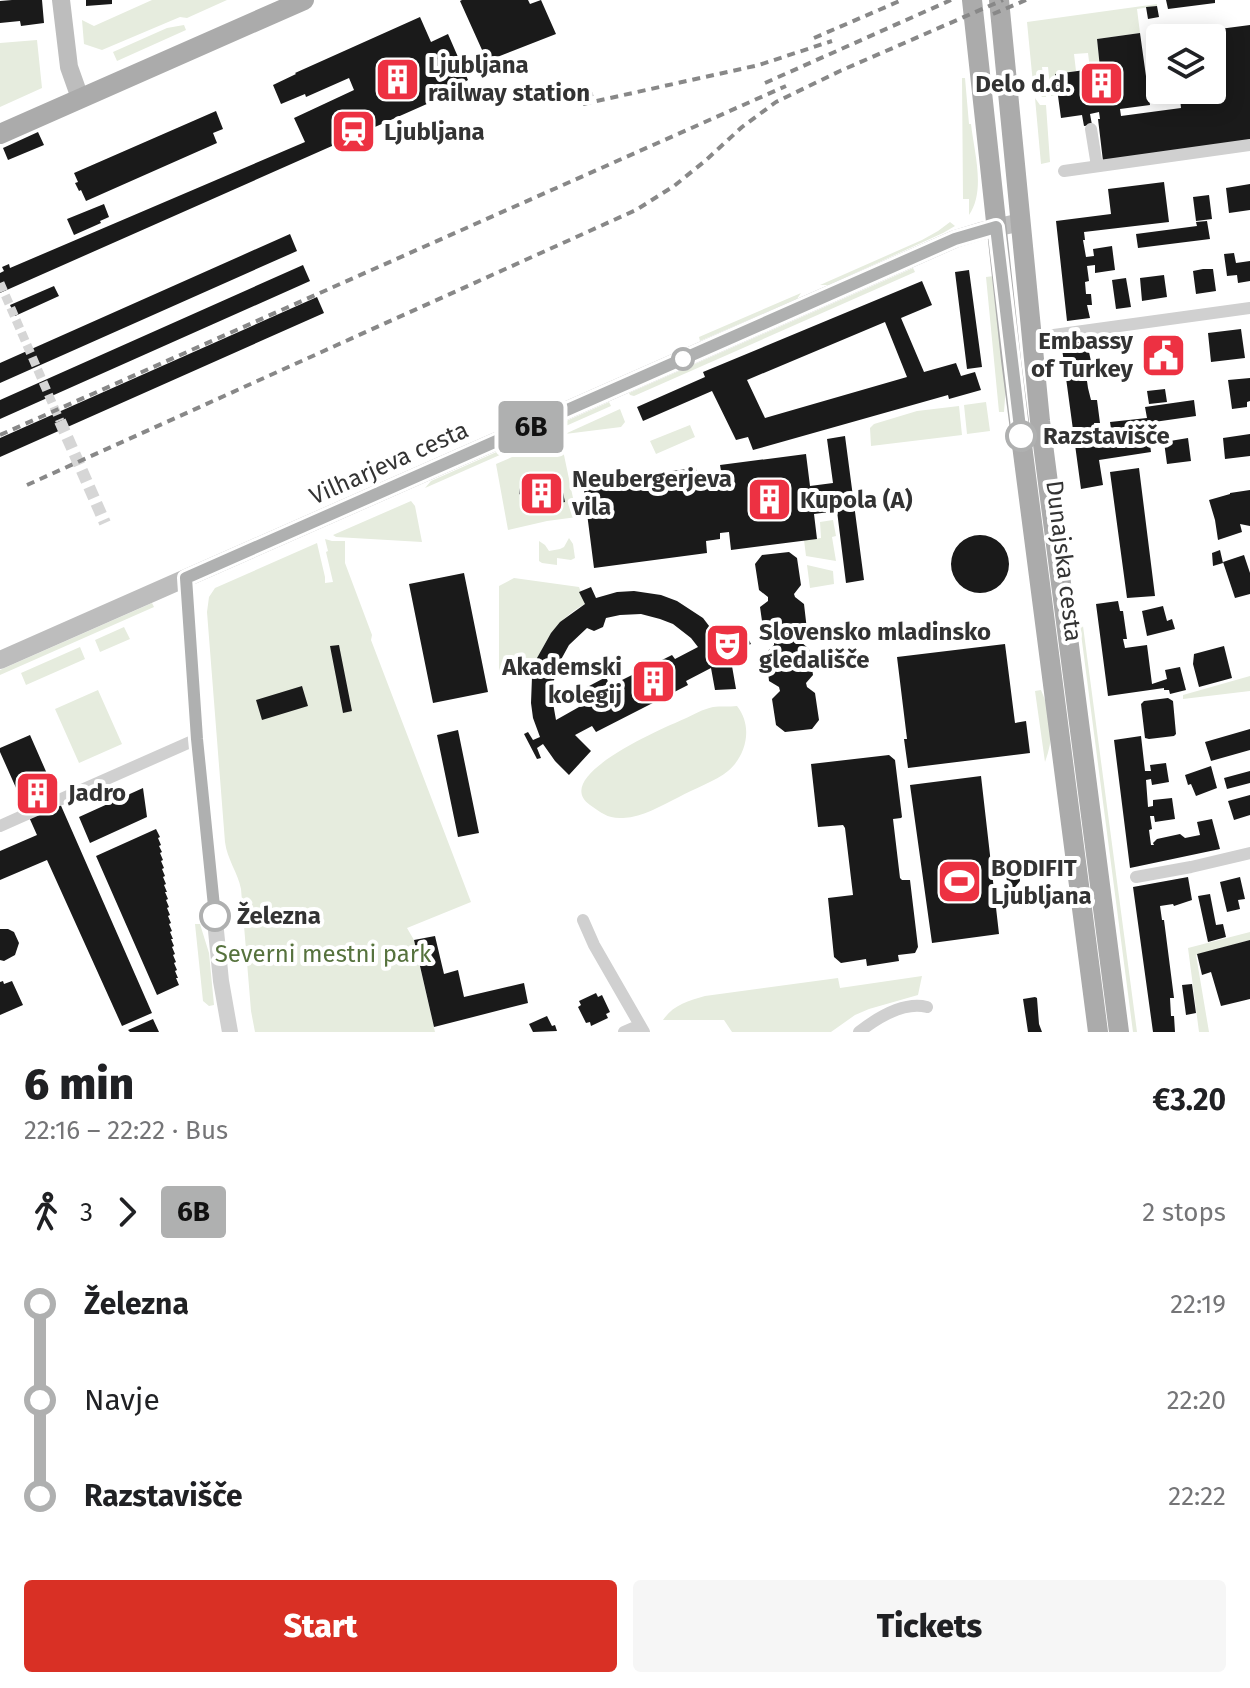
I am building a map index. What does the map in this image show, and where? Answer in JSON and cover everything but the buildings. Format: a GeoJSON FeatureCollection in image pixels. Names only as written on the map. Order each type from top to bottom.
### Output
{"type":"FeatureCollection","features":[{"type":"Feature","properties":{"kind":"main road"},"geometry":{"type":"LineString","coordinates":[[61,0],[69,67],[80,98]]}},
{"type":"Feature","properties":{"kind":"main road"},"geometry":{"type":"LineString","coordinates":[[0,134],[304,0]]}},
{"type":"Feature","properties":{"kind":"main road","name":"Dunajska cesta"},"geometry":{"type":"LineString","coordinates":[[972,0],[1011,360],[1098,1032]]}},
{"type":"Feature","properties":{"kind":"main road","name":"Dunajska cesta"},"geometry":{"type":"LineString","coordinates":[[999,0],[1040,421],[1119,1032]]}},
{"type":"Feature","properties":{"kind":"main road","name":"Vilharjeva cesta"},"geometry":{"type":"LineString","coordinates":[[0,660],[955,239],[1021,222]]}},
{"type":"Feature","properties":{"kind":"street"},"geometry":{"type":"LineString","coordinates":[[1091,129],[1097,166]]}},
{"type":"Feature","properties":{"kind":"street"},"geometry":{"type":"LineString","coordinates":[[1064,171],[1250,145]]}},
{"type":"Feature","properties":{"kind":"street"},"geometry":{"type":"LineString","coordinates":[[1032,338],[1250,308]]}},
{"type":"Feature","properties":{"kind":"street"},"geometry":{"type":"LineString","coordinates":[[186,578],[197,739],[228,1031]]}},
{"type":"Feature","properties":{"kind":"street"},"geometry":{"type":"LineString","coordinates":[[59,800],[197,739]]}},
{"type":"Feature","properties":{"kind":"street"},"geometry":{"type":"LineString","coordinates":[[0,826],[27,814]]}},
{"type":"Feature","properties":{"kind":"street"},"geometry":{"type":"LineString","coordinates":[[1136,877],[1250,853]]}},
{"type":"Feature","properties":{"kind":"street"},"geometry":{"type":"LineString","coordinates":[[583,920],[642,1029],[624,1032]]}},
{"type":"Feature","properties":{"kind":"street"},"geometry":{"type":"LineString","coordinates":[[859,1032],[887,1013],[920,1005],[927,1007]]}},
{"type":"Feature","properties":{"kind":"green space"},"geometry":{"type":"Polygon","coordinates":[[[152,0],[227,0],[102,50],[84,44],[82,20],[94,26],[152,0]]]}},
{"type":"Feature","properties":{"kind":"green space"},"geometry":{"type":"Polygon","coordinates":[[[1157,4],[1137,9],[1140,33],[1097,39],[1100,68],[1090,69],[1088,53],[1074,54],[1076,71],[1056,74],[1058,95],[1051,96],[1048,67],[1042,67],[1046,97],[1042,97],[1033,84],[1027,22],[1157,4]]]}},
{"type":"Feature","properties":{"kind":"green space"},"geometry":{"type":"Polygon","coordinates":[[[184,25],[186,30],[117,61],[113,52],[167,28],[184,25]]]}},
{"type":"Feature","properties":{"kind":"green space"},"geometry":{"type":"Polygon","coordinates":[[[37,40],[42,88],[0,107],[0,43],[37,40]]]}},
{"type":"Feature","properties":{"kind":"green space"},"geometry":{"type":"Polygon","coordinates":[[[962,78],[965,78],[969,124],[978,171],[977,194],[969,215],[969,199],[963,199],[962,78]]]}},
{"type":"Feature","properties":{"kind":"green space"},"geometry":{"type":"Polygon","coordinates":[[[1035,98],[1040,105],[1046,105],[1050,162],[1041,164],[1035,98]]]}},
{"type":"Feature","properties":{"kind":"green space"},"geometry":{"type":"Polygon","coordinates":[[[950,222],[955,226],[943,233],[829,285],[820,285],[922,240],[950,222]]]}},
{"type":"Feature","properties":{"kind":"green space"},"geometry":{"type":"Polygon","coordinates":[[[913,268],[915,272],[634,396],[629,393],[913,268]]]}},
{"type":"Feature","properties":{"kind":"green space"},"geometry":{"type":"Polygon","coordinates":[[[994,276],[1006,385],[1004,412],[999,412],[986,277],[994,276]]]}},
{"type":"Feature","properties":{"kind":"green space"},"geometry":{"type":"Polygon","coordinates":[[[801,293],[797,299],[700,341],[699,337],[801,293]]]}},
{"type":"Feature","properties":{"kind":"green space"},"geometry":{"type":"Polygon","coordinates":[[[609,402],[611,406],[425,488],[431,481],[609,402]]]}},
{"type":"Feature","properties":{"kind":"green space"},"geometry":{"type":"Polygon","coordinates":[[[986,402],[990,431],[967,434],[964,405],[986,402]]]}},
{"type":"Feature","properties":{"kind":"green space"},"geometry":{"type":"Polygon","coordinates":[[[959,406],[962,435],[871,446],[870,428],[874,424],[917,411],[959,406]]]}},
{"type":"Feature","properties":{"kind":"green space"},"geometry":{"type":"Polygon","coordinates":[[[620,409],[625,422],[621,427],[565,434],[620,409]]]}},
{"type":"Feature","properties":{"kind":"green space"},"geometry":{"type":"Polygon","coordinates":[[[690,425],[695,437],[656,454],[650,441],[690,425]]]}},
{"type":"Feature","properties":{"kind":"green space"},"geometry":{"type":"Polygon","coordinates":[[[560,436],[577,517],[508,530],[496,464],[560,436]]]}},
{"type":"Feature","properties":{"kind":"green space"},"geometry":{"type":"Polygon","coordinates":[[[411,501],[415,506],[422,542],[333,535],[411,501]]]}},
{"type":"Feature","properties":{"kind":"green space"},"geometry":{"type":"Polygon","coordinates":[[[833,520],[836,561],[806,556],[804,540],[821,538],[820,522],[833,520]]]}},
{"type":"Feature","properties":{"kind":"green space"},"geometry":{"type":"Polygon","coordinates":[[[569,538],[575,558],[557,558],[557,565],[539,561],[539,541],[549,551],[564,547],[569,538]]]}},
{"type":"Feature","properties":{"kind":"green space","name":"Severni mestni park"},"geometry":{"type":"Polygon","coordinates":[[[325,539],[345,541],[345,563],[372,635],[371,640],[471,902],[407,928],[414,940],[435,1032],[255,1032],[241,889],[225,842],[207,612],[209,597],[215,588],[317,543],[325,583],[333,582],[325,539]]]}},
{"type":"Feature","properties":{"kind":"green space"},"geometry":{"type":"Polygon","coordinates":[[[807,565],[833,571],[834,584],[810,588],[807,565]]]}},
{"type":"Feature","properties":{"kind":"green space"},"geometry":{"type":"Polygon","coordinates":[[[514,578],[579,587],[585,604],[574,610],[551,634],[532,677],[499,675],[499,586],[514,578]]]}},
{"type":"Feature","properties":{"kind":"green space"},"geometry":{"type":"Polygon","coordinates":[[[152,603],[154,607],[0,675],[0,670],[152,603]]]}},
{"type":"Feature","properties":{"kind":"green space"},"geometry":{"type":"Polygon","coordinates":[[[1080,626],[1083,626],[1137,1032],[1133,1032],[1080,626]]]}},
{"type":"Feature","properties":{"kind":"green space"},"geometry":{"type":"Polygon","coordinates":[[[124,627],[130,639],[100,652],[95,640],[124,627]]]}},
{"type":"Feature","properties":{"kind":"green space"},"geometry":{"type":"Polygon","coordinates":[[[80,647],[85,659],[26,685],[21,673],[80,647]]]}},
{"type":"Feature","properties":{"kind":"green space"},"geometry":{"type":"Polygon","coordinates":[[[1250,676],[1250,691],[1183,699],[1183,695],[1250,676]]]}},
{"type":"Feature","properties":{"kind":"green space"},"geometry":{"type":"Polygon","coordinates":[[[98,690],[122,744],[79,763],[55,709],[98,690]]]}},
{"type":"Feature","properties":{"kind":"green space"},"geometry":{"type":"Polygon","coordinates":[[[1041,690],[1051,725],[1045,762],[1035,691],[1041,690]]]}},
{"type":"Feature","properties":{"kind":"green space"},"geometry":{"type":"Polygon","coordinates":[[[737,706],[745,722],[746,740],[740,757],[717,778],[631,817],[605,815],[590,805],[582,793],[585,780],[597,767],[636,742],[706,709],[737,706]]]}},
{"type":"Feature","properties":{"kind":"green space"},"geometry":{"type":"Polygon","coordinates":[[[195,924],[200,924],[209,953],[214,1005],[209,1006],[203,1001],[195,924]]]}},
{"type":"Feature","properties":{"kind":"green space"},"geometry":{"type":"Polygon","coordinates":[[[1250,932],[1250,940],[1196,955],[1209,1032],[1199,1032],[1188,948],[1250,932]]]}},
{"type":"Feature","properties":{"kind":"green space"},"geometry":{"type":"Polygon","coordinates":[[[922,976],[918,995],[869,1009],[831,1032],[732,1032],[724,1020],[663,1020],[676,1007],[705,996],[838,978],[840,988],[922,976]]]}},
{"type":"Feature","properties":{"kind":"tunnel"},"geometry":{"type":"LineString","coordinates":[[0,283],[60,421]]}},
{"type":"Feature","properties":{"kind":"tunnel"},"geometry":{"type":"LineString","coordinates":[[60,421],[105,523]]}},
{"type":"Feature","properties":{"kind":"tunnel"},"geometry":{"type":"LineString","coordinates":[[27,814],[59,800]]}},
{"type":"Feature","properties":{"kind":"railway"},"geometry":{"type":"LineString","coordinates":[[814,38],[902,0]]}},
{"type":"Feature","properties":{"kind":"railway"},"geometry":{"type":"LineString","coordinates":[[765,83],[951,0]]}},
{"type":"Feature","properties":{"kind":"railway"},"geometry":{"type":"LineString","coordinates":[[27,485],[636,210],[674,186],[776,102],[1003,0]]}},
{"type":"Feature","properties":{"kind":"railway"},"geometry":{"type":"LineString","coordinates":[[993,14],[1026,0]]}},
{"type":"Feature","properties":{"kind":"railway"},"geometry":{"type":"LineString","coordinates":[[583,104],[759,65],[832,41]]}},
{"type":"Feature","properties":{"kind":"railway"},"geometry":{"type":"LineString","coordinates":[[0,435],[786,86]]}},
{"type":"Feature","properties":{"kind":"railway"},"geometry":{"type":"LineString","coordinates":[[561,101],[593,94]]}},
{"type":"Feature","properties":{"kind":"bus line","name":"6B"},"geometry":{"type":"LineString","coordinates":[[215,916],[197,739],[186,578],[955,239],[996,227],[1021,436]]}},
{"type":"Feature","properties":{"kind":"place","name":"Ljubljana railway station"},"geometry":{"type":"Point","coordinates":[397,79]}},
{"type":"Feature","properties":{"kind":"place","name":"Delo d.d."},"geometry":{"type":"Point","coordinates":[1102,84]}},
{"type":"Feature","properties":{"kind":"place","name":"Ljubljana"},"geometry":{"type":"Point","coordinates":[353,132]}},
{"type":"Feature","properties":{"kind":"place","name":"Embassy of Turkey"},"geometry":{"type":"Point","coordinates":[1164,355]}},
{"type":"Feature","properties":{"kind":"place","name":"Razstavišče"},"geometry":{"type":"Point","coordinates":[1021,436]}},
{"type":"Feature","properties":{"kind":"place","name":"Neubergerjeva vila"},"geometry":{"type":"Point","coordinates":[541,493]}},
{"type":"Feature","properties":{"kind":"place","name":"Kupola (A)"},"geometry":{"type":"Point","coordinates":[769,500]}},
{"type":"Feature","properties":{"kind":"place","name":"Slovensko mladinsko gledališče"},"geometry":{"type":"Point","coordinates":[728,646]}},
{"type":"Feature","properties":{"kind":"place","name":"Akademski kolegij"},"geometry":{"type":"Point","coordinates":[653,681]}},
{"type":"Feature","properties":{"kind":"place","name":"Jadro"},"geometry":{"type":"Point","coordinates":[37,793]}},
{"type":"Feature","properties":{"kind":"place","name":"BODIFIT Ljubljana"},"geometry":{"type":"Point","coordinates":[960,882]}},
{"type":"Feature","properties":{"kind":"place","name":"Železna"},"geometry":{"type":"Point","coordinates":[215,916]}}]}
